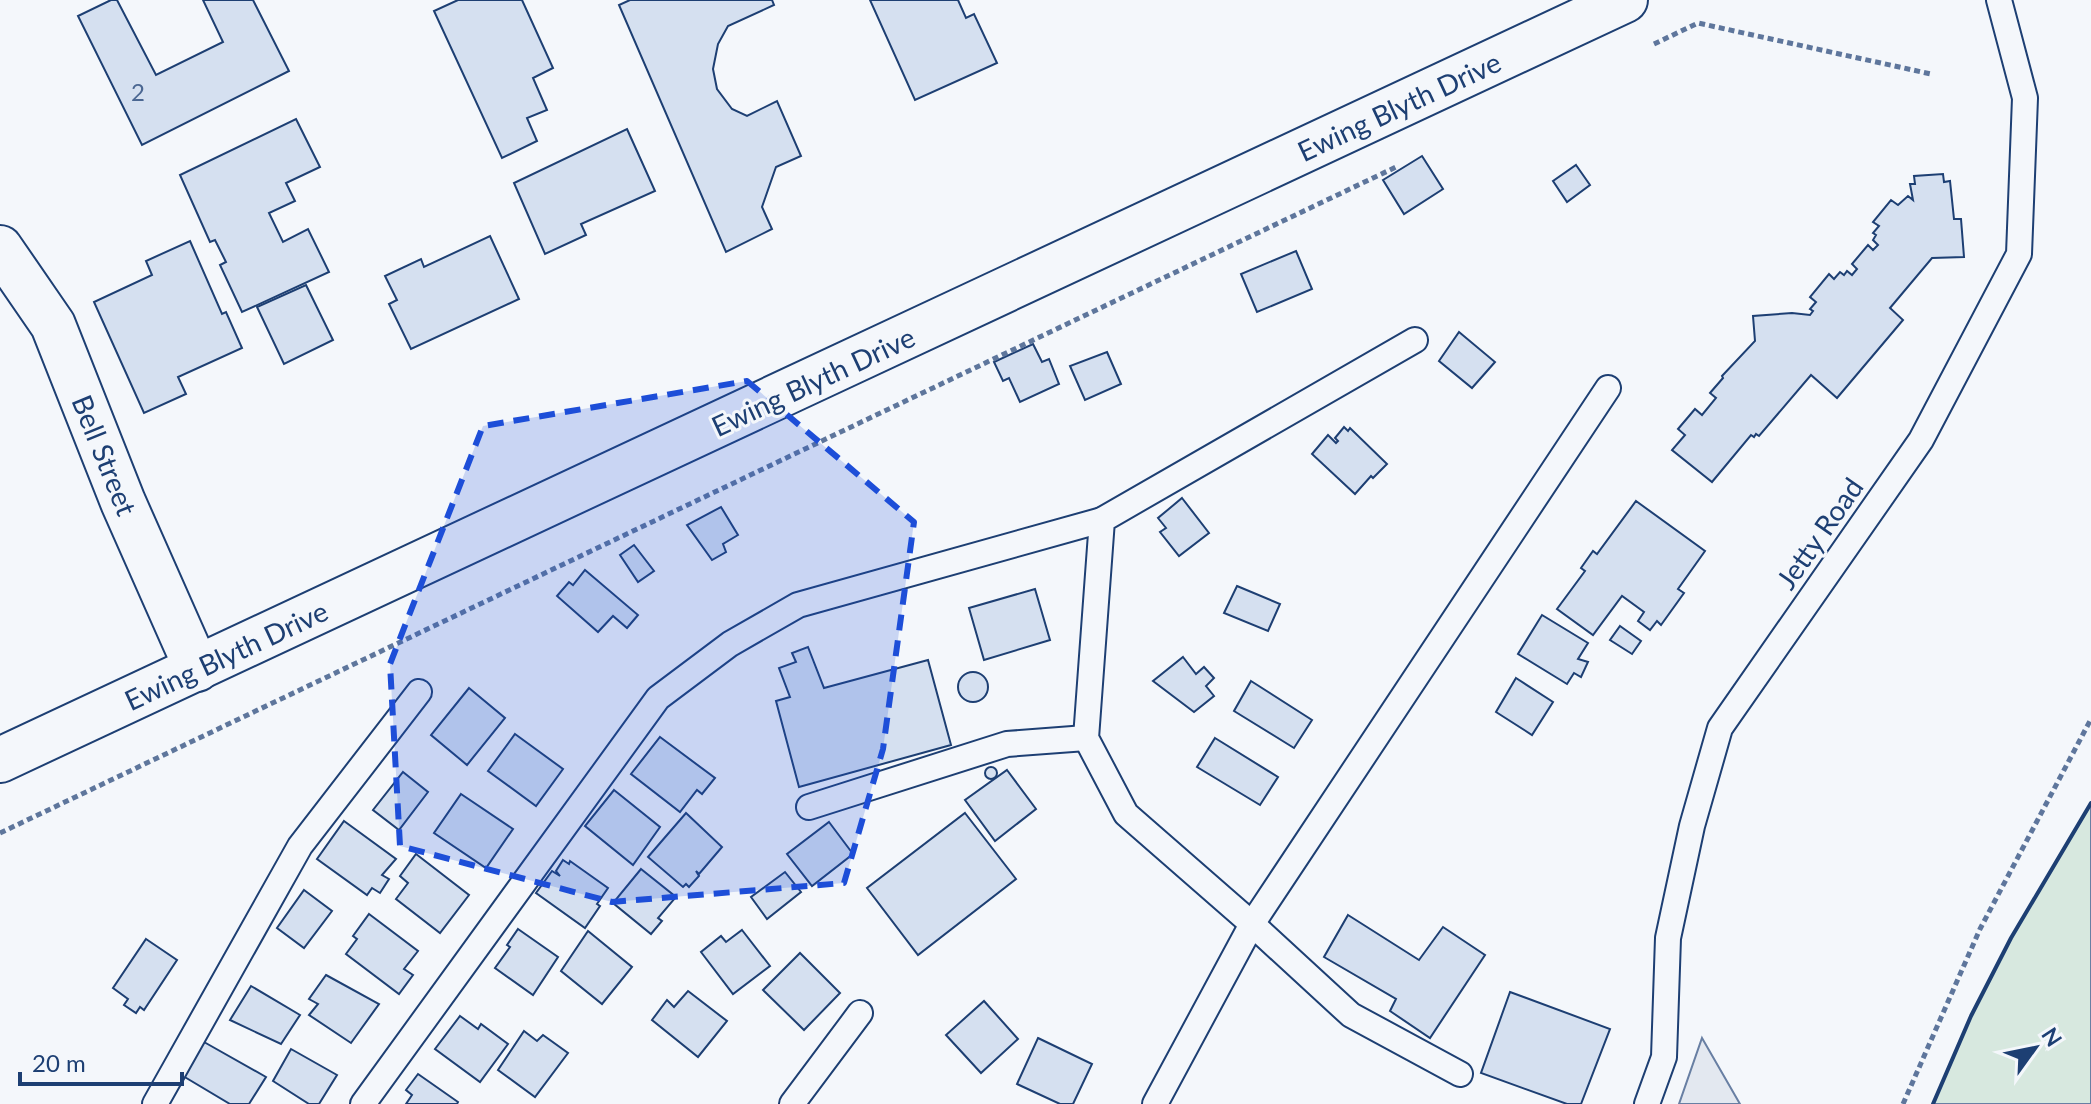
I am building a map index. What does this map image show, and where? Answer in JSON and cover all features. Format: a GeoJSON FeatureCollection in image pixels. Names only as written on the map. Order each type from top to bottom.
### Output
{"type":"FeatureCollection","features":[{"type":"Feature","properties":{"kind":"street","name":"Ewing Blyth Drive"},"geometry":{"type":"LineString","coordinates":[[0,760],[1625,0]]}},
{"type":"Feature","properties":{"kind":"street","name":"Bell Street"},"geometry":{"type":"LineString","coordinates":[[0,248],[53,325],[123,502],[197,669]]}},
{"type":"Feature","properties":{"kind":"lane","name":"Jetty Road"},"geometry":{"type":"LineString","coordinates":[[1647,1104],[1664,1057],[1668,938],[1692,826],[1720,728],[1921,440],[2019,254],[2025,98],[1999,0]]}},
{"type":"Feature","properties":{"kind":"lane"},"geometry":{"type":"LineString","coordinates":[[363,1104],[658,698],[730,644],[798,605],[1102,520],[1415,340]]}},
{"type":"Feature","properties":{"kind":"lane"},"geometry":{"type":"LineString","coordinates":[[1155,1104],[1252,924],[1608,388]]}},
{"type":"Feature","properties":{"kind":"lane"},"geometry":{"type":"LineString","coordinates":[[1102,520],[1086,738],[1126,814],[1351,1015],[1460,1074]]}},
{"type":"Feature","properties":{"kind":"lane"},"geometry":{"type":"LineString","coordinates":[[155,1104],[300,846],[419,692]]}},
{"type":"Feature","properties":{"kind":"lane"},"geometry":{"type":"LineString","coordinates":[[809,807],[1007,744],[1086,738]]}},
{"type":"Feature","properties":{"kind":"lane"},"geometry":{"type":"LineString","coordinates":[[792,1104],[860,1013]]}},
{"type":"Feature","properties":{"kind":"path"},"geometry":{"type":"LineString","coordinates":[[1641,50],[1698,23],[1931,74]]}},
{"type":"Feature","properties":{"kind":"path"},"geometry":{"type":"LineString","coordinates":[[0,833],[1396,167]]}},
{"type":"Feature","properties":{"kind":"path"},"geometry":{"type":"LineString","coordinates":[[1903,1104],[1980,929],[2091,719]]}},
{"type":"Feature","properties":{"kind":"highlighted area"},"geometry":{"type":"Polygon","coordinates":[[[747,381],[914,522],[883,749],[844,883],[612,902],[400,846],[390,664],[483,426],[747,381]]]}},
{"type":"Feature","properties":{"kind":"shaded area"},"geometry":{"type":"Polygon","coordinates":[[[2091,803],[2091,1104],[1933,1104],[1971,1016],[2011,938],[2091,803]]]}},
{"type":"Feature","properties":{"kind":"shaded area"},"geometry":{"type":"Polygon","coordinates":[[[1702,1038],[1740,1104],[1679,1104],[1702,1038]]]}},
{"type":"Feature","properties":{"kind":"building"},"geometry":{"type":"Polygon","coordinates":[[[117,0],[156,75],[223,42],[203,0],[253,0],[289,71],[142,145],[78,16],[117,0]]]}},
{"type":"Feature","properties":{"kind":"building"},"geometry":{"type":"Polygon","coordinates":[[[458,0],[522,0],[553,68],[533,78],[547,110],[527,118],[537,141],[502,158],[434,11],[458,0]]]}},
{"type":"Feature","properties":{"kind":"building"},"geometry":{"type":"Polygon","coordinates":[[[630,0],[772,0],[774,5],[728,26],[718,44],[713,69],[717,89],[732,109],[747,116],[777,101],[801,156],[776,167],[762,207],[772,229],[726,252],[619,5],[630,0]]]}},
{"type":"Feature","properties":{"kind":"building"},"geometry":{"type":"Polygon","coordinates":[[[870,0],[958,0],[966,18],[974,14],[997,63],[915,100],[870,0]]]}},
{"type":"Feature","properties":{"kind":"building"},"geometry":{"type":"Polygon","coordinates":[[[296,119],[320,167],[286,183],[295,201],[269,213],[283,242],[308,229],[329,272],[242,312],[220,265],[226,262],[215,240],[210,242],[180,175],[296,119]]]}},
{"type":"Feature","properties":{"kind":"building"},"geometry":{"type":"Polygon","coordinates":[[[627,129],[655,191],[581,224],[586,235],[545,254],[514,183],[627,129]]]}},
{"type":"Feature","properties":{"kind":"building"},"geometry":{"type":"Polygon","coordinates":[[[1422,156],[1443,189],[1404,214],[1383,180],[1422,156]]]}},
{"type":"Feature","properties":{"kind":"building"},"geometry":{"type":"Polygon","coordinates":[[[1576,165],[1590,185],[1567,202],[1553,181],[1576,165]]]}},
{"type":"Feature","properties":{"kind":"building"},"geometry":{"type":"Polygon","coordinates":[[[1943,174],[1944,182],[1950,181],[1954,219],[1961,219],[1964,257],[1932,258],[1890,308],[1903,320],[1837,398],[1811,375],[1759,436],[1751,435],[1712,482],[1672,450],[1685,435],[1678,429],[1695,409],[1702,415],[1716,398],[1710,393],[1722,376],[1755,341],[1753,316],[1810,315],[1813,311],[1810,309],[1816,302],[1810,297],[1829,274],[1834,279],[1840,272],[1844,275],[1847,271],[1852,275],[1857,269],[1852,264],[1868,245],[1873,250],[1878,245],[1873,240],[1876,235],[1873,233],[1879,226],[1873,222],[1891,200],[1898,205],[1908,196],[1913,200],[1910,184],[1915,184],[1914,176],[1943,174]]]}},
{"type":"Feature","properties":{"kind":"building"},"geometry":{"type":"Polygon","coordinates":[[[490,236],[519,299],[411,349],[389,304],[397,300],[385,276],[421,259],[424,267],[490,236]]]}},
{"type":"Feature","properties":{"kind":"building"},"geometry":{"type":"Polygon","coordinates":[[[190,241],[222,314],[226,312],[242,348],[178,377],[186,394],[144,413],[94,302],[152,275],[146,261],[190,241]]]}},
{"type":"Feature","properties":{"kind":"building"},"geometry":{"type":"Polygon","coordinates":[[[1296,251],[1312,289],[1257,312],[1241,274],[1296,251]]]}},
{"type":"Feature","properties":{"kind":"building"},"geometry":{"type":"Polygon","coordinates":[[[306,285],[333,340],[284,364],[257,307],[306,285]]]}},
{"type":"Feature","properties":{"kind":"building"},"geometry":{"type":"Polygon","coordinates":[[[1459,332],[1495,362],[1472,388],[1439,361],[1459,332]]]}},
{"type":"Feature","properties":{"kind":"building"},"geometry":{"type":"Polygon","coordinates":[[[1033,344],[1042,362],[1049,359],[1059,384],[1020,402],[1009,378],[1003,381],[994,362],[1033,344]]]}},
{"type":"Feature","properties":{"kind":"building"},"geometry":{"type":"Polygon","coordinates":[[[1107,352],[1121,384],[1085,400],[1070,366],[1107,352]]]}},
{"type":"Feature","properties":{"kind":"building"},"geometry":{"type":"Polygon","coordinates":[[[1344,427],[1348,431],[1350,428],[1387,464],[1355,494],[1312,454],[1328,435],[1336,443],[1335,438],[1344,427]]]}},
{"type":"Feature","properties":{"kind":"building"},"geometry":{"type":"Polygon","coordinates":[[[1182,498],[1209,533],[1179,556],[1160,532],[1166,528],[1158,518],[1182,498]]]}},
{"type":"Feature","properties":{"kind":"building"},"geometry":{"type":"Polygon","coordinates":[[[1636,501],[1705,551],[1678,589],[1684,593],[1661,625],[1657,621],[1650,630],[1638,621],[1644,612],[1622,596],[1593,635],[1557,609],[1585,571],[1581,568],[1593,551],[1597,554],[1636,501]]]}},
{"type":"Feature","properties":{"kind":"building"},"geometry":{"type":"Polygon","coordinates":[[[721,507],[738,535],[723,544],[726,552],[712,560],[687,525],[721,507]]]}},
{"type":"Feature","properties":{"kind":"building"},"geometry":{"type":"Polygon","coordinates":[[[634,545],[654,571],[638,582],[620,555],[634,545]]]}},
{"type":"Feature","properties":{"kind":"building"},"geometry":{"type":"Polygon","coordinates":[[[585,570],[638,615],[627,628],[613,616],[598,632],[557,596],[569,582],[573,585],[585,570]]]}},
{"type":"Feature","properties":{"kind":"building"},"geometry":{"type":"Polygon","coordinates":[[[1237,586],[1280,604],[1268,631],[1224,613],[1237,586]]]}},
{"type":"Feature","properties":{"kind":"building"},"geometry":{"type":"Polygon","coordinates":[[[1035,589],[1050,640],[984,660],[969,608],[1035,589]]]}},
{"type":"Feature","properties":{"kind":"building"},"geometry":{"type":"Polygon","coordinates":[[[1542,615],[1588,643],[1578,659],[1588,662],[1581,677],[1574,673],[1567,684],[1518,654],[1542,615]]]}},
{"type":"Feature","properties":{"kind":"building"},"geometry":{"type":"Polygon","coordinates":[[[1620,626],[1641,641],[1632,654],[1610,640],[1620,626]]]}},
{"type":"Feature","properties":{"kind":"building"},"geometry":{"type":"Polygon","coordinates":[[[808,647],[824,688],[928,660],[951,745],[799,787],[776,701],[790,697],[779,668],[796,662],[792,653],[808,647]]]}},
{"type":"Feature","properties":{"kind":"building"},"geometry":{"type":"Polygon","coordinates":[[[1183,657],[1196,674],[1204,667],[1214,678],[1206,686],[1214,696],[1194,712],[1153,681],[1183,657]]]}},
{"type":"Feature","properties":{"kind":"building"},"geometry":{"type":"Polygon","coordinates":[[[973,672],[979,673],[987,681],[987,693],[979,701],[973,702],[967,701],[959,693],[958,687],[959,681],[967,673],[973,672]]]}},
{"type":"Feature","properties":{"kind":"building"},"geometry":{"type":"Polygon","coordinates":[[[1516,678],[1553,702],[1532,735],[1496,712],[1516,678]]]}},
{"type":"Feature","properties":{"kind":"building"},"geometry":{"type":"Polygon","coordinates":[[[1251,681],[1312,720],[1294,748],[1234,711],[1251,681]]]}},
{"type":"Feature","properties":{"kind":"building"},"geometry":{"type":"Polygon","coordinates":[[[469,688],[505,718],[467,765],[431,735],[469,688]]]}},
{"type":"Feature","properties":{"kind":"building"},"geometry":{"type":"Polygon","coordinates":[[[515,734],[563,769],[536,806],[488,771],[515,734]]]}},
{"type":"Feature","properties":{"kind":"building"},"geometry":{"type":"Polygon","coordinates":[[[660,737],[715,778],[702,794],[697,790],[680,812],[631,774],[660,737]]]}},
{"type":"Feature","properties":{"kind":"building"},"geometry":{"type":"Polygon","coordinates":[[[1215,738],[1278,777],[1260,805],[1197,767],[1215,738]]]}},
{"type":"Feature","properties":{"kind":"building"},"geometry":{"type":"Polygon","coordinates":[[[991,767],[997,773],[991,779],[985,773],[991,767]]]}},
{"type":"Feature","properties":{"kind":"building"},"geometry":{"type":"Polygon","coordinates":[[[1007,770],[1036,809],[995,841],[965,800],[1007,770]]]}},
{"type":"Feature","properties":{"kind":"building"},"geometry":{"type":"Polygon","coordinates":[[[403,772],[428,792],[399,830],[373,810],[403,772]]]}},
{"type":"Feature","properties":{"kind":"building"},"geometry":{"type":"Polygon","coordinates":[[[614,790],[660,827],[633,865],[585,826],[614,790]]]}},
{"type":"Feature","properties":{"kind":"building"},"geometry":{"type":"Polygon","coordinates":[[[461,794],[513,829],[486,868],[434,833],[461,794]]]}},
{"type":"Feature","properties":{"kind":"building"},"geometry":{"type":"Polygon","coordinates":[[[686,813],[722,847],[699,874],[696,871],[699,876],[689,887],[686,884],[683,887],[648,857],[686,813]]]}},
{"type":"Feature","properties":{"kind":"building"},"geometry":{"type":"Polygon","coordinates":[[[965,813],[1016,879],[918,955],[867,888],[965,813]]]}},
{"type":"Feature","properties":{"kind":"building"},"geometry":{"type":"Polygon","coordinates":[[[344,821],[396,859],[382,875],[389,879],[380,893],[372,888],[367,895],[317,859],[344,821]]]}},
{"type":"Feature","properties":{"kind":"building"},"geometry":{"type":"Polygon","coordinates":[[[829,822],[853,854],[812,886],[787,854],[829,822]]]}},
{"type":"Feature","properties":{"kind":"building"},"geometry":{"type":"Polygon","coordinates":[[[416,854],[469,895],[440,933],[396,899],[408,883],[400,876],[416,854]]]}},
{"type":"Feature","properties":{"kind":"building"},"geometry":{"type":"Polygon","coordinates":[[[563,860],[569,864],[570,861],[608,888],[585,928],[536,893],[552,871],[560,876],[556,871],[563,860]]]}},
{"type":"Feature","properties":{"kind":"building"},"geometry":{"type":"Polygon","coordinates":[[[641,869],[676,897],[658,918],[662,921],[651,934],[613,903],[641,869]]]}},
{"type":"Feature","properties":{"kind":"building"},"geometry":{"type":"Polygon","coordinates":[[[785,872],[801,892],[767,919],[751,897],[785,872]]]}},
{"type":"Feature","properties":{"kind":"building"},"geometry":{"type":"Polygon","coordinates":[[[304,890],[332,911],[304,948],[277,928],[304,890]]]}},
{"type":"Feature","properties":{"kind":"building"},"geometry":{"type":"Polygon","coordinates":[[[369,914],[418,951],[404,969],[413,975],[399,994],[346,954],[357,939],[353,936],[369,914]]]}},
{"type":"Feature","properties":{"kind":"building"},"geometry":{"type":"Polygon","coordinates":[[[1348,915],[1419,960],[1443,927],[1485,955],[1430,1038],[1390,1011],[1396,999],[1324,957],[1348,915]]]}},
{"type":"Feature","properties":{"kind":"building"},"geometry":{"type":"Polygon","coordinates":[[[518,929],[558,957],[533,995],[495,968],[518,929]]]}},
{"type":"Feature","properties":{"kind":"building"},"geometry":{"type":"Polygon","coordinates":[[[742,930],[770,966],[733,994],[701,952],[721,936],[726,942],[742,930]]]}},
{"type":"Feature","properties":{"kind":"building"},"geometry":{"type":"Polygon","coordinates":[[[588,931],[632,967],[602,1004],[561,971],[588,931]]]}},
{"type":"Feature","properties":{"kind":"building"},"geometry":{"type":"Polygon","coordinates":[[[146,939],[177,960],[144,1010],[140,1007],[136,1013],[124,1005],[128,999],[113,988],[146,939]]]}},
{"type":"Feature","properties":{"kind":"building"},"geometry":{"type":"Polygon","coordinates":[[[800,953],[840,993],[804,1030],[763,990],[800,953]]]}},
{"type":"Feature","properties":{"kind":"building"},"geometry":{"type":"Polygon","coordinates":[[[326,975],[379,1004],[351,1043],[309,1015],[318,1004],[309,999],[326,975]]]}},
{"type":"Feature","properties":{"kind":"building"},"geometry":{"type":"Polygon","coordinates":[[[251,986],[300,1015],[281,1044],[230,1020],[251,986]]]}},
{"type":"Feature","properties":{"kind":"building"},"geometry":{"type":"Polygon","coordinates":[[[688,991],[727,1021],[698,1057],[652,1020],[667,1000],[674,1007],[688,991]]]}},
{"type":"Feature","properties":{"kind":"building"},"geometry":{"type":"Polygon","coordinates":[[[1510,992],[1610,1029],[1581,1104],[1567,1104],[1481,1073],[1510,992]]]}},
{"type":"Feature","properties":{"kind":"building"},"geometry":{"type":"Polygon","coordinates":[[[984,1001],[1018,1039],[981,1073],[946,1035],[984,1001]]]}},
{"type":"Feature","properties":{"kind":"building"},"geometry":{"type":"Polygon","coordinates":[[[460,1016],[478,1029],[481,1024],[508,1044],[480,1082],[435,1049],[460,1016]]]}},
{"type":"Feature","properties":{"kind":"building"},"geometry":{"type":"Polygon","coordinates":[[[524,1031],[537,1041],[543,1035],[568,1053],[535,1097],[498,1070],[524,1031]]]}},
{"type":"Feature","properties":{"kind":"building"},"geometry":{"type":"Polygon","coordinates":[[[1038,1038],[1092,1064],[1073,1104],[1060,1104],[1017,1084],[1038,1038]]]}},
{"type":"Feature","properties":{"kind":"building"},"geometry":{"type":"Polygon","coordinates":[[[204,1042],[266,1077],[249,1104],[230,1104],[183,1076],[204,1042]]]}},
{"type":"Feature","properties":{"kind":"building"},"geometry":{"type":"Polygon","coordinates":[[[291,1049],[337,1075],[319,1104],[309,1104],[273,1081],[291,1049]]]}},
{"type":"Feature","properties":{"kind":"building"},"geometry":{"type":"Polygon","coordinates":[[[418,1074],[457,1104],[406,1104],[412,1095],[406,1090],[418,1074]]]}},
{"type":"Feature","properties":{"kind":"wall"},"geometry":{"type":"LineString","coordinates":[[1933,1104],[1971,1016],[2011,938],[2091,803]]}}]}
